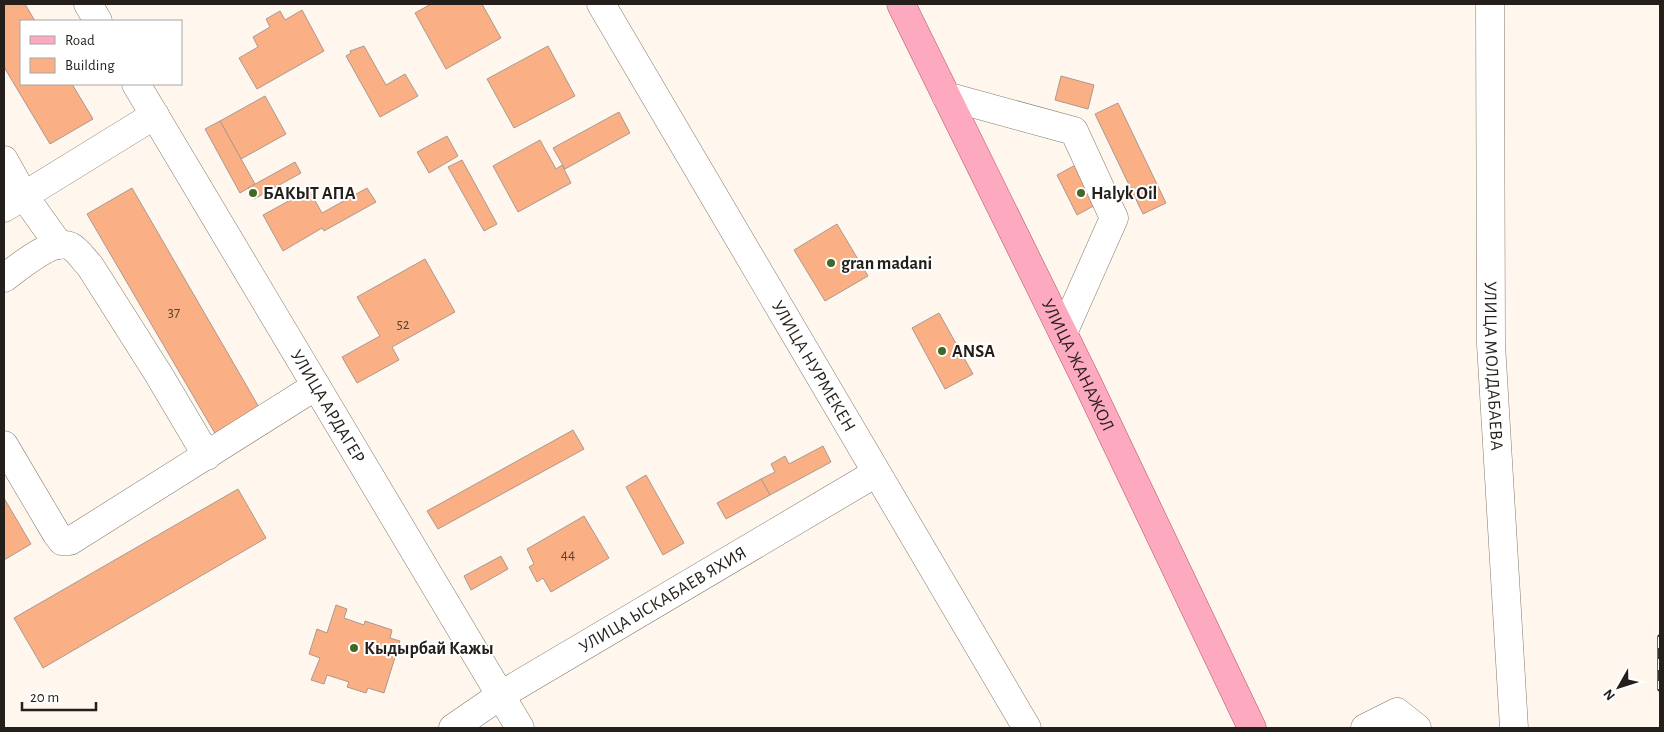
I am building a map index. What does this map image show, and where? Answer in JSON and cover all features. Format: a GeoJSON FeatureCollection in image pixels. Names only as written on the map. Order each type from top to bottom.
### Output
{"type":"FeatureCollection","features":[{"type":"Feature","properties":{"kind":"main road","name":"УЛИЦА ЖАНАЖОЛ"},"geometry":{"type":"LineString","coordinates":[[901,4],[1063,333],[1252,728]]}},
{"type":"Feature","properties":{"kind":"street"},"geometry":{"type":"LineString","coordinates":[[88,4],[97,20]]}},
{"type":"Feature","properties":{"kind":"street","name":"УЛИЦА НУРМЕКЕН"},"geometry":{"type":"LineString","coordinates":[[600,4],[1027,728]]}},
{"type":"Feature","properties":{"kind":"street","name":"УЛИЦА МОЛДАБАЕВА"},"geometry":{"type":"LineString","coordinates":[[1490,4],[1491,344],[1514,728]]}},
{"type":"Feature","properties":{"kind":"street","name":"УЛИЦА АРДАГЕР"},"geometry":{"type":"LineString","coordinates":[[137,85],[520,728]]}},
{"type":"Feature","properties":{"kind":"street"},"geometry":{"type":"LineString","coordinates":[[946,96],[1074,131],[1114,218],[1063,333]]}},
{"type":"Feature","properties":{"kind":"street"},"geometry":{"type":"LineString","coordinates":[[14,202],[155,116]]}},
{"type":"Feature","properties":{"kind":"street"},"geometry":{"type":"LineString","coordinates":[[4,160],[14,202],[59,245]]}},
{"type":"Feature","properties":{"kind":"street"},"geometry":{"type":"LineString","coordinates":[[4,278],[50,247],[59,245],[70,246],[90,266],[159,375],[207,456]]}},
{"type":"Feature","properties":{"kind":"street"},"geometry":{"type":"LineString","coordinates":[[4,445],[56,533],[62,541],[70,541],[316,386]]}},
{"type":"Feature","properties":{"kind":"street","name":"УЛИЦА ЫСКАБАЕВ ЯХИЯ"},"geometry":{"type":"LineString","coordinates":[[453,728],[501,695],[876,473]]}},
{"type":"Feature","properties":{"kind":"street"},"geometry":{"type":"LineString","coordinates":[[1365,728],[1397,712],[1417,728]]}},
{"type":"Feature","properties":{"kind":"building"},"geometry":{"type":"Polygon","coordinates":[[[4,4],[25,4],[34,20],[20,20],[20,85],[73,85],[93,119],[50,144],[4,67],[4,4]]]}},
{"type":"Feature","properties":{"kind":"building"},"geometry":{"type":"Polygon","coordinates":[[[431,4],[482,4],[501,38],[446,69],[415,13],[431,4]]]}},
{"type":"Feature","properties":{"kind":"building"},"geometry":{"type":"Polygon","coordinates":[[[302,10],[324,51],[257,89],[239,58],[258,47],[253,37],[270,27],[266,19],[280,11],[285,20],[302,10]]]}},
{"type":"Feature","properties":{"kind":"building"},"geometry":{"type":"Polygon","coordinates":[[[364,46],[386,85],[405,74],[418,96],[380,117],[346,56],[351,53],[350,51],[364,46]]]}},
{"type":"Feature","properties":{"kind":"building"},"geometry":{"type":"Polygon","coordinates":[[[548,46],[575,96],[514,128],[487,79],[548,46]]]}},
{"type":"Feature","properties":{"kind":"building"},"geometry":{"type":"Polygon","coordinates":[[[1061,76],[1094,85],[1088,109],[1055,100],[1061,76]]]}},
{"type":"Feature","properties":{"kind":"building"},"geometry":{"type":"Polygon","coordinates":[[[265,96],[286,134],[241,159],[220,121],[265,96]]]}},
{"type":"Feature","properties":{"kind":"building"},"geometry":{"type":"Polygon","coordinates":[[[1118,103],[1166,203],[1143,214],[1095,114],[1118,103]]]}},
{"type":"Feature","properties":{"kind":"building"},"geometry":{"type":"Polygon","coordinates":[[[619,112],[630,133],[565,169],[553,148],[619,112]]]}},
{"type":"Feature","properties":{"kind":"building"},"geometry":{"type":"Polygon","coordinates":[[[220,121],[255,184],[240,193],[205,129],[220,121]]]}},
{"type":"Feature","properties":{"kind":"building"},"geometry":{"type":"Polygon","coordinates":[[[447,136],[458,156],[429,173],[417,152],[447,136]]]}},
{"type":"Feature","properties":{"kind":"building"},"geometry":{"type":"Polygon","coordinates":[[[540,140],[556,169],[562,165],[571,183],[518,212],[493,166],[540,140]]]}},
{"type":"Feature","properties":{"kind":"building"},"geometry":{"type":"Polygon","coordinates":[[[462,160],[497,224],[484,231],[448,167],[462,160]]]}},
{"type":"Feature","properties":{"kind":"building"},"geometry":{"type":"Polygon","coordinates":[[[295,162],[301,173],[254,199],[248,188],[295,162]]]}},
{"type":"Feature","properties":{"kind":"building"},"geometry":{"type":"Polygon","coordinates":[[[1079,163],[1099,203],[1077,215],[1057,175],[1079,163]]]}},
{"type":"Feature","properties":{"kind":"building"},"geometry":{"type":"Polygon","coordinates":[[[132,188],[260,409],[216,435],[87,214],[132,188]]]}},
{"type":"Feature","properties":{"kind":"building"},"geometry":{"type":"Polygon","coordinates":[[[367,188],[376,202],[324,231],[322,228],[283,251],[263,215],[309,190],[322,213],[367,188]]]}},
{"type":"Feature","properties":{"kind":"building","name":"gran madani"},"geometry":{"type":"Polygon","coordinates":[[[837,224],[868,276],[825,301],[794,250],[837,224]]]}},
{"type":"Feature","properties":{"kind":"building"},"geometry":{"type":"Polygon","coordinates":[[[425,259],[455,312],[392,347],[399,360],[357,383],[342,357],[380,336],[357,297],[425,259]]]}},
{"type":"Feature","properties":{"kind":"building","name":"ANSA"},"geometry":{"type":"Polygon","coordinates":[[[939,313],[973,374],[945,389],[912,328],[939,313]]]}},
{"type":"Feature","properties":{"kind":"building"},"geometry":{"type":"Polygon","coordinates":[[[573,430],[584,449],[438,529],[427,511],[573,430]]]}},
{"type":"Feature","properties":{"kind":"building"},"geometry":{"type":"Polygon","coordinates":[[[823,446],[831,462],[770,495],[761,479],[775,472],[771,464],[785,456],[789,464],[823,446]]]}},
{"type":"Feature","properties":{"kind":"building"},"geometry":{"type":"Polygon","coordinates":[[[646,475],[684,543],[663,555],[626,487],[646,475]]]}},
{"type":"Feature","properties":{"kind":"building"},"geometry":{"type":"Polygon","coordinates":[[[761,479],[770,495],[726,519],[717,503],[761,479]]]}},
{"type":"Feature","properties":{"kind":"building"},"geometry":{"type":"Polygon","coordinates":[[[238,489],[266,538],[43,668],[14,618],[238,489]]]}},
{"type":"Feature","properties":{"kind":"building"},"geometry":{"type":"Polygon","coordinates":[[[4,498],[31,544],[4,560],[4,498]]]}},
{"type":"Feature","properties":{"kind":"building"},"geometry":{"type":"Polygon","coordinates":[[[584,516],[609,558],[551,592],[543,578],[537,582],[529,567],[534,564],[527,549],[584,516]]]}},
{"type":"Feature","properties":{"kind":"building"},"geometry":{"type":"Polygon","coordinates":[[[501,556],[508,569],[471,590],[464,576],[501,556]]]}},
{"type":"Feature","properties":{"kind":"building","name":"Кыдырбай Кажы"},"geometry":{"type":"Polygon","coordinates":[[[336,605],[347,609],[344,618],[364,625],[365,621],[392,630],[390,638],[400,641],[384,693],[368,688],[366,693],[347,687],[349,682],[327,675],[324,684],[311,680],[320,658],[309,654],[317,629],[327,633],[336,605]]]}},
{"type":"Feature","properties":{"kind":"railway"},"geometry":{"type":"LineString","coordinates":[[1660,637],[1660,689]]}},
{"type":"Feature","properties":{"kind":"place","name":"БАКЫТ АПА"},"geometry":{"type":"Point","coordinates":[253,193]}},
{"type":"Feature","properties":{"kind":"place","name":"Halyk Oil"},"geometry":{"type":"Point","coordinates":[1081,193]}},
{"type":"Feature","properties":{"kind":"place","name":"gran madani"},"geometry":{"type":"Point","coordinates":[831,263]}},
{"type":"Feature","properties":{"kind":"place","name":"ANSA"},"geometry":{"type":"Point","coordinates":[942,351]}},
{"type":"Feature","properties":{"kind":"place","name":"Кыдырбай Кажы"},"geometry":{"type":"Point","coordinates":[354,648]}}]}
